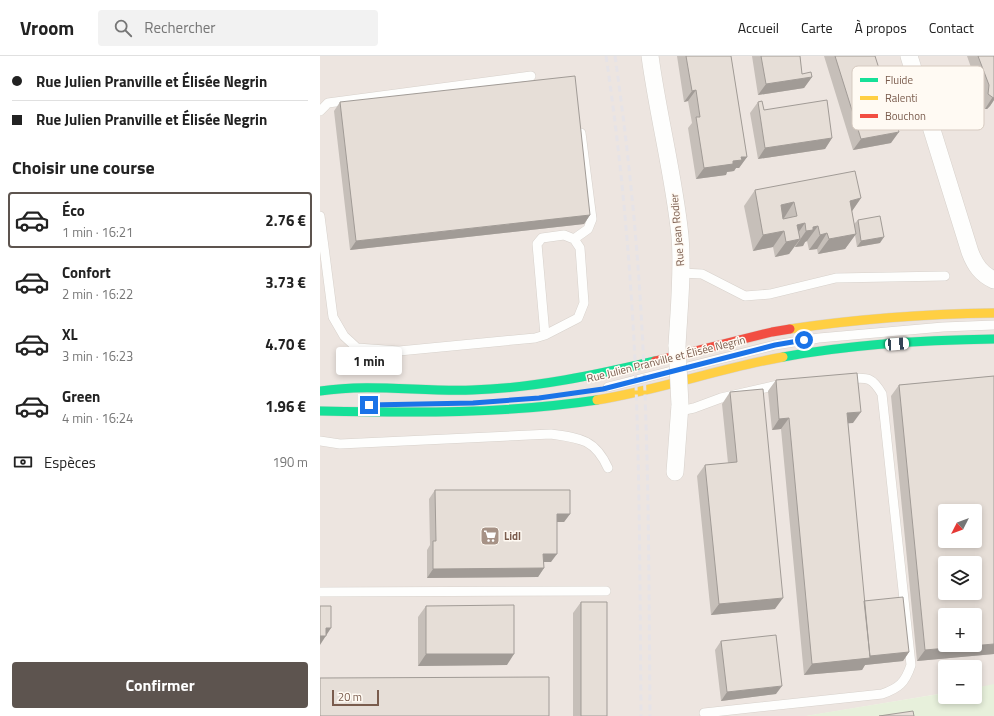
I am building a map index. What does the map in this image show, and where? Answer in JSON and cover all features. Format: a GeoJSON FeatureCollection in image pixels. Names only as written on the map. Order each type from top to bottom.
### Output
{"type":"FeatureCollection","features":[{"type":"Feature","properties":{"kind":"street","name":"Rue Jean Rodier"},"geometry":{"type":"LineString","coordinates":[[650,56],[680,236],[681,273],[677,346],[680,408],[675,472]]}},
{"type":"Feature","properties":{"kind":"street"},"geometry":{"type":"LineString","coordinates":[[909,56],[912,66]]}},
{"type":"Feature","properties":{"kind":"street"},"geometry":{"type":"LineString","coordinates":[[932,130],[974,262],[981,272],[994,280]]}},
{"type":"Feature","properties":{"kind":"street","name":"Rue Julien Pranville et Élisée Negrin"},"geometry":{"type":"LineString","coordinates":[[320,391],[358,388],[472,390],[537,385],[596,374],[772,332],[817,325],[942,314],[994,313]]}},
{"type":"Feature","properties":{"kind":"street","name":"Rue Julien Pranville et Élisée Negrin"},"geometry":{"type":"LineString","coordinates":[[320,411],[481,411],[542,407],[604,399],[774,358],[820,350],[944,340],[994,339]]}},
{"type":"Feature","properties":{"kind":"lane"},"geometry":{"type":"LineString","coordinates":[[320,111],[328,103],[531,76]]}},
{"type":"Feature","properties":{"kind":"lane"},"geometry":{"type":"LineString","coordinates":[[574,240],[588,229],[592,219],[580,125]]}},
{"type":"Feature","properties":{"kind":"lane"},"geometry":{"type":"LineString","coordinates":[[320,216],[333,317],[344,336],[357,348],[399,351],[535,338],[545,335],[578,318],[584,302],[580,248],[574,240],[564,235],[542,238],[537,244],[545,335]]}},
{"type":"Feature","properties":{"kind":"lane"},"geometry":{"type":"LineString","coordinates":[[681,273],[702,274],[745,296],[770,294],[836,278],[945,276]]}},
{"type":"Feature","properties":{"kind":"lane","name":"Rue Julien Pranville et Élisée Negrin"},"geometry":{"type":"LineString","coordinates":[[542,407],[599,390],[775,345],[819,338],[943,327],[994,325]]}},
{"type":"Feature","properties":{"kind":"lane"},"geometry":{"type":"LineString","coordinates":[[704,714],[882,694],[893,690],[903,683],[908,676],[911,665],[882,394],[872,380],[866,378],[836,379]]}},
{"type":"Feature","properties":{"kind":"lane"},"geometry":{"type":"LineString","coordinates":[[680,408],[694,408],[721,398],[770,386],[792,383]]}},
{"type":"Feature","properties":{"kind":"lane"},"geometry":{"type":"LineString","coordinates":[[320,401],[330,404],[352,405],[473,403],[547,397]]}},
{"type":"Feature","properties":{"kind":"lane"},"geometry":{"type":"LineString","coordinates":[[320,441],[340,444],[551,434],[569,436],[584,441],[595,447],[602,455],[608,468]]}},
{"type":"Feature","properties":{"kind":"lane"},"geometry":{"type":"LineString","coordinates":[[320,592],[606,591]]}},
{"type":"Feature","properties":{"kind":"shaded area"},"geometry":{"type":"Polygon","coordinates":[[[320,56],[994,56],[994,685],[982,687],[982,660],[938,660],[938,694],[807,716],[320,716],[320,56]]]}},
{"type":"Feature","properties":{"kind":"green space"},"geometry":{"type":"Polygon","coordinates":[[[994,684],[994,716],[805,716],[938,694],[938,704],[982,704],[982,687],[994,684]]]}},
{"type":"Feature","properties":{"kind":"building"},"geometry":{"type":"Polygon","coordinates":[[[686,56],[731,56],[747,157],[741,157],[742,160],[733,161],[733,164],[704,168],[696,117],[700,117],[696,90],[692,91],[686,56]]]}},
{"type":"Feature","properties":{"kind":"building"},"geometry":{"type":"Polygon","coordinates":[[[761,56],[800,56],[802,74],[811,72],[812,77],[766,84],[761,56]]]}},
{"type":"Feature","properties":{"kind":"building"},"geometry":{"type":"Polygon","coordinates":[[[835,56],[875,56],[878,66],[852,66],[852,110],[835,56]]]}},
{"type":"Feature","properties":{"kind":"building"},"geometry":{"type":"Polygon","coordinates":[[[978,56],[994,56],[994,98],[988,94],[989,85],[984,72],[984,66],[982,66],[978,56]]]}},
{"type":"Feature","properties":{"kind":"building"},"geometry":{"type":"Polygon","coordinates":[[[575,76],[590,215],[356,241],[340,102],[575,76]]]}},
{"type":"Feature","properties":{"kind":"building"},"geometry":{"type":"Polygon","coordinates":[[[827,100],[832,138],[765,148],[758,102],[762,101],[764,110],[827,100]]]}},
{"type":"Feature","properties":{"kind":"building"},"geometry":{"type":"Polygon","coordinates":[[[858,130],[898,130],[899,132],[861,139],[858,130]]]}},
{"type":"Feature","properties":{"kind":"building"},"geometry":{"type":"Polygon","coordinates":[[[855,171],[861,198],[850,201],[856,234],[829,239],[827,233],[820,235],[818,226],[813,227],[813,230],[806,231],[805,223],[797,225],[800,239],[786,242],[784,231],[763,235],[755,190],[855,171]],[[794,202],[781,205],[783,219],[797,216],[794,202]]]}},
{"type":"Feature","properties":{"kind":"building"},"geometry":{"type":"Polygon","coordinates":[[[880,216],[884,237],[861,241],[858,220],[880,216]]]}},
{"type":"Feature","properties":{"kind":"building"},"geometry":{"type":"Polygon","coordinates":[[[857,373],[861,412],[847,413],[870,658],[812,664],[789,418],[779,419],[776,380],[857,373]]]}},
{"type":"Feature","properties":{"kind":"building"},"geometry":{"type":"Polygon","coordinates":[[[994,376],[994,644],[982,645],[982,608],[938,608],[938,649],[925,650],[899,385],[994,376]]]}},
{"type":"Feature","properties":{"kind":"building"},"geometry":{"type":"Polygon","coordinates":[[[763,389],[783,598],[719,604],[705,465],[737,462],[730,392],[763,389]]]}},
{"type":"Feature","properties":{"kind":"building","name":"Lidl"},"geometry":{"type":"Polygon","coordinates":[[[435,490],[570,490],[570,514],[557,514],[557,554],[543,554],[544,568],[433,569],[433,541],[436,541],[435,490]]]}},
{"type":"Feature","properties":{"kind":"building"},"geometry":{"type":"Polygon","coordinates":[[[903,597],[909,652],[870,656],[864,601],[903,597]]]}},
{"type":"Feature","properties":{"kind":"building"},"geometry":{"type":"Polygon","coordinates":[[[581,602],[607,602],[607,716],[581,716],[581,602]]]}},
{"type":"Feature","properties":{"kind":"building"},"geometry":{"type":"Polygon","coordinates":[[[514,605],[514,654],[426,654],[426,606],[514,605]]]}},
{"type":"Feature","properties":{"kind":"building"},"geometry":{"type":"Polygon","coordinates":[[[320,606],[331,606],[331,628],[326,628],[326,636],[320,636],[320,606]]]}},
{"type":"Feature","properties":{"kind":"building"},"geometry":{"type":"Polygon","coordinates":[[[776,635],[782,686],[727,692],[721,641],[776,635]]]}},
{"type":"Feature","properties":{"kind":"building"},"geometry":{"type":"Polygon","coordinates":[[[549,677],[549,716],[320,716],[320,678],[549,677]]]}},
{"type":"Feature","properties":{"kind":"building"},"geometry":{"type":"Polygon","coordinates":[[[913,711],[914,716],[879,716],[913,711]]]}},
{"type":"Feature","properties":{"kind":"railway"},"geometry":{"type":"LineString","coordinates":[[606,56],[624,208],[635,360],[639,494],[641,716]]}},
{"type":"Feature","properties":{"kind":"railway"},"geometry":{"type":"LineString","coordinates":[[615,56],[631,183],[637,247],[644,361],[649,564],[650,716]]}},
{"type":"Feature","properties":{"kind":"traffic: fast"},"geometry":{"type":"LineString","coordinates":[[783,357],[862,346],[941,340],[994,339]]}},
{"type":"Feature","properties":{"kind":"traffic: fast"},"geometry":{"type":"LineString","coordinates":[[320,391],[358,388],[472,390],[519,387],[565,380],[655,361]]}},
{"type":"Feature","properties":{"kind":"traffic: fast"},"geometry":{"type":"LineString","coordinates":[[320,411],[459,412],[528,408],[597,400]]}},
{"type":"Feature","properties":{"kind":"traffic: slow"},"geometry":{"type":"LineString","coordinates":[[790,329],[841,322],[994,313]]}},
{"type":"Feature","properties":{"kind":"traffic: slow"},"geometry":{"type":"LineString","coordinates":[[597,400],[644,391],[736,367],[783,357]]}},
{"type":"Feature","properties":{"kind":"traffic: jam"},"geometry":{"type":"LineString","coordinates":[[655,361],[772,332],[790,329]]}},
{"type":"Feature","properties":{"kind":"place","name":"Lidl"},"geometry":{"type":"Point","coordinates":[490,536]}},
{"type":"Feature","properties":{"kind":"route"},"geometry":{"type":"LineString","coordinates":[[369,405],[473,403],[539,398],[603,389],[775,345],[804,340]]}}]}
